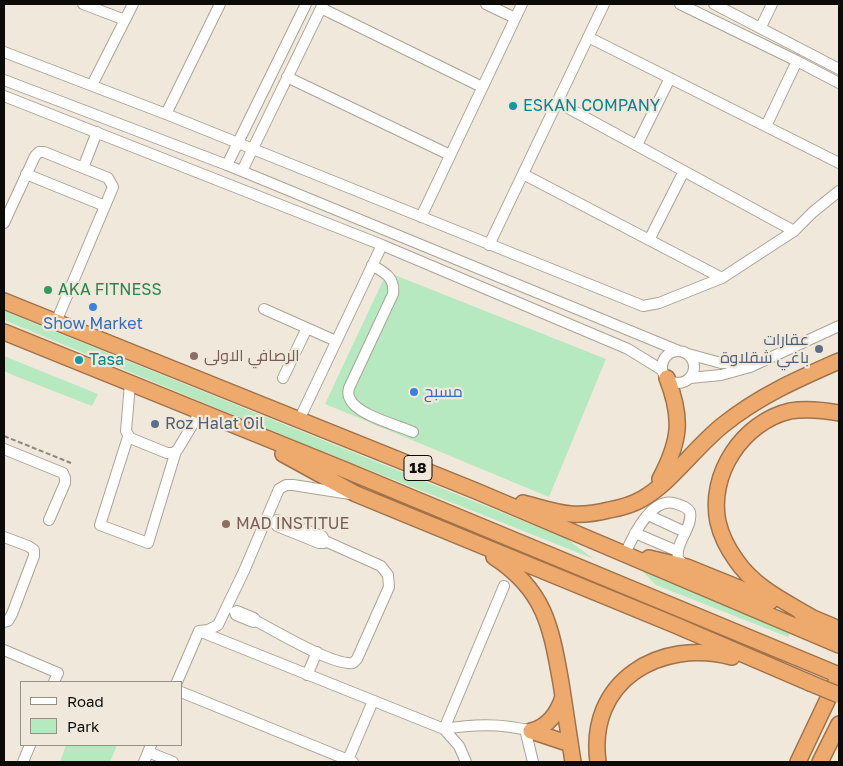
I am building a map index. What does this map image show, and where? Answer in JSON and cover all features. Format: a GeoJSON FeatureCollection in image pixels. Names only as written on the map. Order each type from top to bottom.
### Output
{"type":"FeatureCollection","features":[{"type":"Feature","properties":{"kind":"highway","name":"18"},"geometry":{"type":"LineString","coordinates":[[4,301],[476,491],[835,643]]}},
{"type":"Feature","properties":{"kind":"highway","name":"18"},"geometry":{"type":"LineString","coordinates":[[4,332],[839,675]]}},
{"type":"Feature","properties":{"kind":"highway"},"geometry":{"type":"LineString","coordinates":[[476,491],[569,514],[586,514],[622,507],[641,500],[653,492],[707,439],[739,413],[792,380],[839,361]]}},
{"type":"Feature","properties":{"kind":"highway"},"geometry":{"type":"LineString","coordinates":[[653,492],[668,464],[678,432],[677,410],[665,374]]}},
{"type":"Feature","properties":{"kind":"highway"},"geometry":{"type":"LineString","coordinates":[[811,617],[755,582],[736,561],[718,522],[718,488],[730,456],[745,437],[765,421],[790,411],[802,409],[839,413]]}},
{"type":"Feature","properties":{"kind":"highway"},"geometry":{"type":"LineString","coordinates":[[239,428],[332,483],[356,494],[839,695]]}},
{"type":"Feature","properties":{"kind":"highway"},"geometry":{"type":"LineString","coordinates":[[467,541],[516,573],[539,602],[551,632],[573,762]]}},
{"type":"Feature","properties":{"kind":"highway"},"geometry":{"type":"LineString","coordinates":[[625,554],[665,560],[686,566],[839,629]]}},
{"type":"Feature","properties":{"kind":"highway"},"geometry":{"type":"LineString","coordinates":[[598,762],[596,738],[603,711],[617,687],[627,677],[642,667],[658,659],[675,654],[711,652],[780,670]]}},
{"type":"Feature","properties":{"kind":"highway"},"geometry":{"type":"LineString","coordinates":[[799,760],[839,675]]}},
{"type":"Feature","properties":{"kind":"highway"},"geometry":{"type":"LineString","coordinates":[[528,730],[543,726],[552,717],[563,697]]}},
{"type":"Feature","properties":{"kind":"highway"},"geometry":{"type":"LineString","coordinates":[[820,762],[839,724]]}},
{"type":"Feature","properties":{"kind":"highway"},"geometry":{"type":"LineString","coordinates":[[528,730],[570,744]]}},
{"type":"Feature","properties":{"kind":"street"},"geometry":{"type":"LineString","coordinates":[[84,4],[125,20]]}},
{"type":"Feature","properties":{"kind":"street"},"geometry":{"type":"LineString","coordinates":[[92,85],[133,4]]}},
{"type":"Feature","properties":{"kind":"street"},"geometry":{"type":"LineString","coordinates":[[166,114],[220,4]]}},
{"type":"Feature","properties":{"kind":"street"},"geometry":{"type":"LineString","coordinates":[[486,4],[515,18]]}},
{"type":"Feature","properties":{"kind":"street"},"geometry":{"type":"LineString","coordinates":[[421,217],[522,4]]}},
{"type":"Feature","properties":{"kind":"street"},"geometry":{"type":"LineString","coordinates":[[489,245],[604,4]]}},
{"type":"Feature","properties":{"kind":"street"},"geometry":{"type":"LineString","coordinates":[[680,4],[839,83]]}},
{"type":"Feature","properties":{"kind":"street"},"geometry":{"type":"LineString","coordinates":[[714,4],[839,69]]}},
{"type":"Feature","properties":{"kind":"street"},"geometry":{"type":"LineString","coordinates":[[761,27],[772,4]]}},
{"type":"Feature","properties":{"kind":"street"},"geometry":{"type":"LineString","coordinates":[[227,165],[303,5]]}},
{"type":"Feature","properties":{"kind":"street"},"geometry":{"type":"LineString","coordinates":[[242,171],[322,6],[482,87]]}},
{"type":"Feature","properties":{"kind":"street"},"geometry":{"type":"LineString","coordinates":[[588,37],[839,162]]}},
{"type":"Feature","properties":{"kind":"street"},"geometry":{"type":"LineString","coordinates":[[4,52],[253,148],[643,306],[659,303],[722,278],[794,231],[813,212],[839,191]]}},
{"type":"Feature","properties":{"kind":"street"},"geometry":{"type":"LineString","coordinates":[[766,126],[797,61]]}},
{"type":"Feature","properties":{"kind":"street"},"geometry":{"type":"LineString","coordinates":[[287,77],[450,155]]}},
{"type":"Feature","properties":{"kind":"street"},"geometry":{"type":"LineString","coordinates":[[637,145],[670,78]]}},
{"type":"Feature","properties":{"kind":"street"},"geometry":{"type":"LineString","coordinates":[[4,80],[227,165],[684,352],[710,361],[732,364],[765,361]]}},
{"type":"Feature","properties":{"kind":"street"},"geometry":{"type":"LineString","coordinates":[[4,96],[382,245],[622,346],[640,355],[665,374],[671,381],[681,382],[690,378],[728,374],[765,361],[839,326]]}},
{"type":"Feature","properties":{"kind":"street"},"geometry":{"type":"LineString","coordinates":[[557,102],[794,231]]}},
{"type":"Feature","properties":{"kind":"street"},"geometry":{"type":"LineString","coordinates":[[83,168],[97,132]]}},
{"type":"Feature","properties":{"kind":"street"},"geometry":{"type":"LineString","coordinates":[[4,223],[26,174],[39,152],[44,152],[108,178],[111,181],[113,187],[56,322]]}},
{"type":"Feature","properties":{"kind":"street"},"geometry":{"type":"LineString","coordinates":[[649,240],[684,171]]}},
{"type":"Feature","properties":{"kind":"street"},"geometry":{"type":"LineString","coordinates":[[26,174],[105,206]]}},
{"type":"Feature","properties":{"kind":"street"},"geometry":{"type":"LineString","coordinates":[[523,174],[722,278]]}},
{"type":"Feature","properties":{"kind":"street"},"geometry":{"type":"LineString","coordinates":[[299,420],[382,245]]}},
{"type":"Feature","properties":{"kind":"street"},"geometry":{"type":"LineString","coordinates":[[372,265],[391,278],[393,294],[349,388],[348,395],[350,401],[359,409],[413,432]]}},
{"type":"Feature","properties":{"kind":"street"},"geometry":{"type":"LineString","coordinates":[[264,309],[336,341]]}},
{"type":"Feature","properties":{"kind":"street"},"geometry":{"type":"LineString","coordinates":[[283,378],[307,328]]}},
{"type":"Feature","properties":{"kind":"street"},"geometry":{"type":"LineString","coordinates":[[665,374],[663,362],[667,354],[684,352],[692,358],[694,369],[690,378]]}},
{"type":"Feature","properties":{"kind":"street"},"geometry":{"type":"LineString","coordinates":[[130,384],[126,431],[128,437],[100,525],[148,543],[176,451],[200,412]]}},
{"type":"Feature","properties":{"kind":"street"},"geometry":{"type":"LineString","coordinates":[[128,437],[167,453],[176,451]]}},
{"type":"Feature","properties":{"kind":"street"},"geometry":{"type":"LineString","coordinates":[[4,448],[63,473],[64,482],[49,520]]}},
{"type":"Feature","properties":{"kind":"street"},"geometry":{"type":"LineString","coordinates":[[199,631],[208,630],[218,625],[280,489],[286,485],[293,485],[356,494]]}},
{"type":"Feature","properties":{"kind":"street"},"geometry":{"type":"LineString","coordinates":[[625,554],[635,533],[648,515],[666,502],[674,502],[686,507],[691,515],[677,551],[678,559],[686,566]]}},
{"type":"Feature","properties":{"kind":"street"},"geometry":{"type":"LineString","coordinates":[[648,515],[685,532]]}},
{"type":"Feature","properties":{"kind":"street"},"geometry":{"type":"LineString","coordinates":[[635,533],[677,551]]}},
{"type":"Feature","properties":{"kind":"street"},"geometry":{"type":"LineString","coordinates":[[4,537],[34,550],[34,556],[12,614],[4,622]]}},
{"type":"Feature","properties":{"kind":"street"},"geometry":{"type":"LineString","coordinates":[[256,621],[317,652],[347,664],[357,660],[388,586],[388,575],[380,566],[325,540]]}},
{"type":"Feature","properties":{"kind":"street"},"geometry":{"type":"LineString","coordinates":[[444,729],[504,586]]}},
{"type":"Feature","properties":{"kind":"street"},"geometry":{"type":"LineString","coordinates":[[199,631],[444,729],[459,746],[466,762]]}},
{"type":"Feature","properties":{"kind":"street"},"geometry":{"type":"LineString","coordinates":[[177,681],[199,631]]}},
{"type":"Feature","properties":{"kind":"street"},"geometry":{"type":"LineString","coordinates":[[4,650],[58,673],[54,681]]}},
{"type":"Feature","properties":{"kind":"street"},"geometry":{"type":"LineString","coordinates":[[307,675],[317,652]]}},
{"type":"Feature","properties":{"kind":"street"},"geometry":{"type":"LineString","coordinates":[[182,692],[349,762],[372,701]]}},
{"type":"Feature","properties":{"kind":"street"},"geometry":{"type":"LineString","coordinates":[[444,729],[484,724],[528,730],[533,762]]}},
{"type":"Feature","properties":{"kind":"street"},"geometry":{"type":"LineString","coordinates":[[23,762],[30,746]]}},
{"type":"Feature","properties":{"kind":"street"},"geometry":{"type":"LineString","coordinates":[[144,762],[150,748],[173,762]]}},
{"type":"Feature","properties":{"kind":"path"},"geometry":{"type":"LineString","coordinates":[[4,436],[70,463]]}},
{"type":"Feature","properties":{"kind":"green space"},"geometry":{"type":"Polygon","coordinates":[[[387,272],[606,359],[549,497],[325,404],[387,272]]]}},
{"type":"Feature","properties":{"kind":"green space"},"geometry":{"type":"Polygon","coordinates":[[[4,311],[567,539],[594,559],[294,440],[4,320],[4,311]]]}},
{"type":"Feature","properties":{"kind":"green space"},"geometry":{"type":"Polygon","coordinates":[[[4,356],[98,394],[92,406],[15,376],[4,371],[4,356]]]}},
{"type":"Feature","properties":{"kind":"green space"},"geometry":{"type":"Polygon","coordinates":[[[640,569],[791,632],[788,637],[656,585],[640,569]]]}},
{"type":"Feature","properties":{"kind":"green space"},"geometry":{"type":"Polygon","coordinates":[[[66,746],[117,746],[110,762],[60,762],[66,746]]]}},
{"type":"Feature","properties":{"kind":"place","name":"ESKAN COMPANY"},"geometry":{"type":"Point","coordinates":[513,106]}},
{"type":"Feature","properties":{"kind":"place","name":"AKA FITNESS"},"geometry":{"type":"Point","coordinates":[48,290]}},
{"type":"Feature","properties":{"kind":"place","name":"Show Market"},"geometry":{"type":"Point","coordinates":[93,307]}},
{"type":"Feature","properties":{"kind":"place","name":"عقارات باغي شقلاوة"},"geometry":{"type":"Point","coordinates":[819,349]}},
{"type":"Feature","properties":{"kind":"place","name":"الرصافي الاولى"},"geometry":{"type":"Point","coordinates":[194,356]}},
{"type":"Feature","properties":{"kind":"place","name":"Tasa"},"geometry":{"type":"Point","coordinates":[79,360]}},
{"type":"Feature","properties":{"kind":"place","name":"مسبح"},"geometry":{"type":"Point","coordinates":[414,392]}},
{"type":"Feature","properties":{"kind":"place","name":"Roz Halat Oil"},"geometry":{"type":"Point","coordinates":[155,424]}},
{"type":"Feature","properties":{"kind":"place","name":"MAD INSTITUE"},"geometry":{"type":"Point","coordinates":[226,524]}}]}
